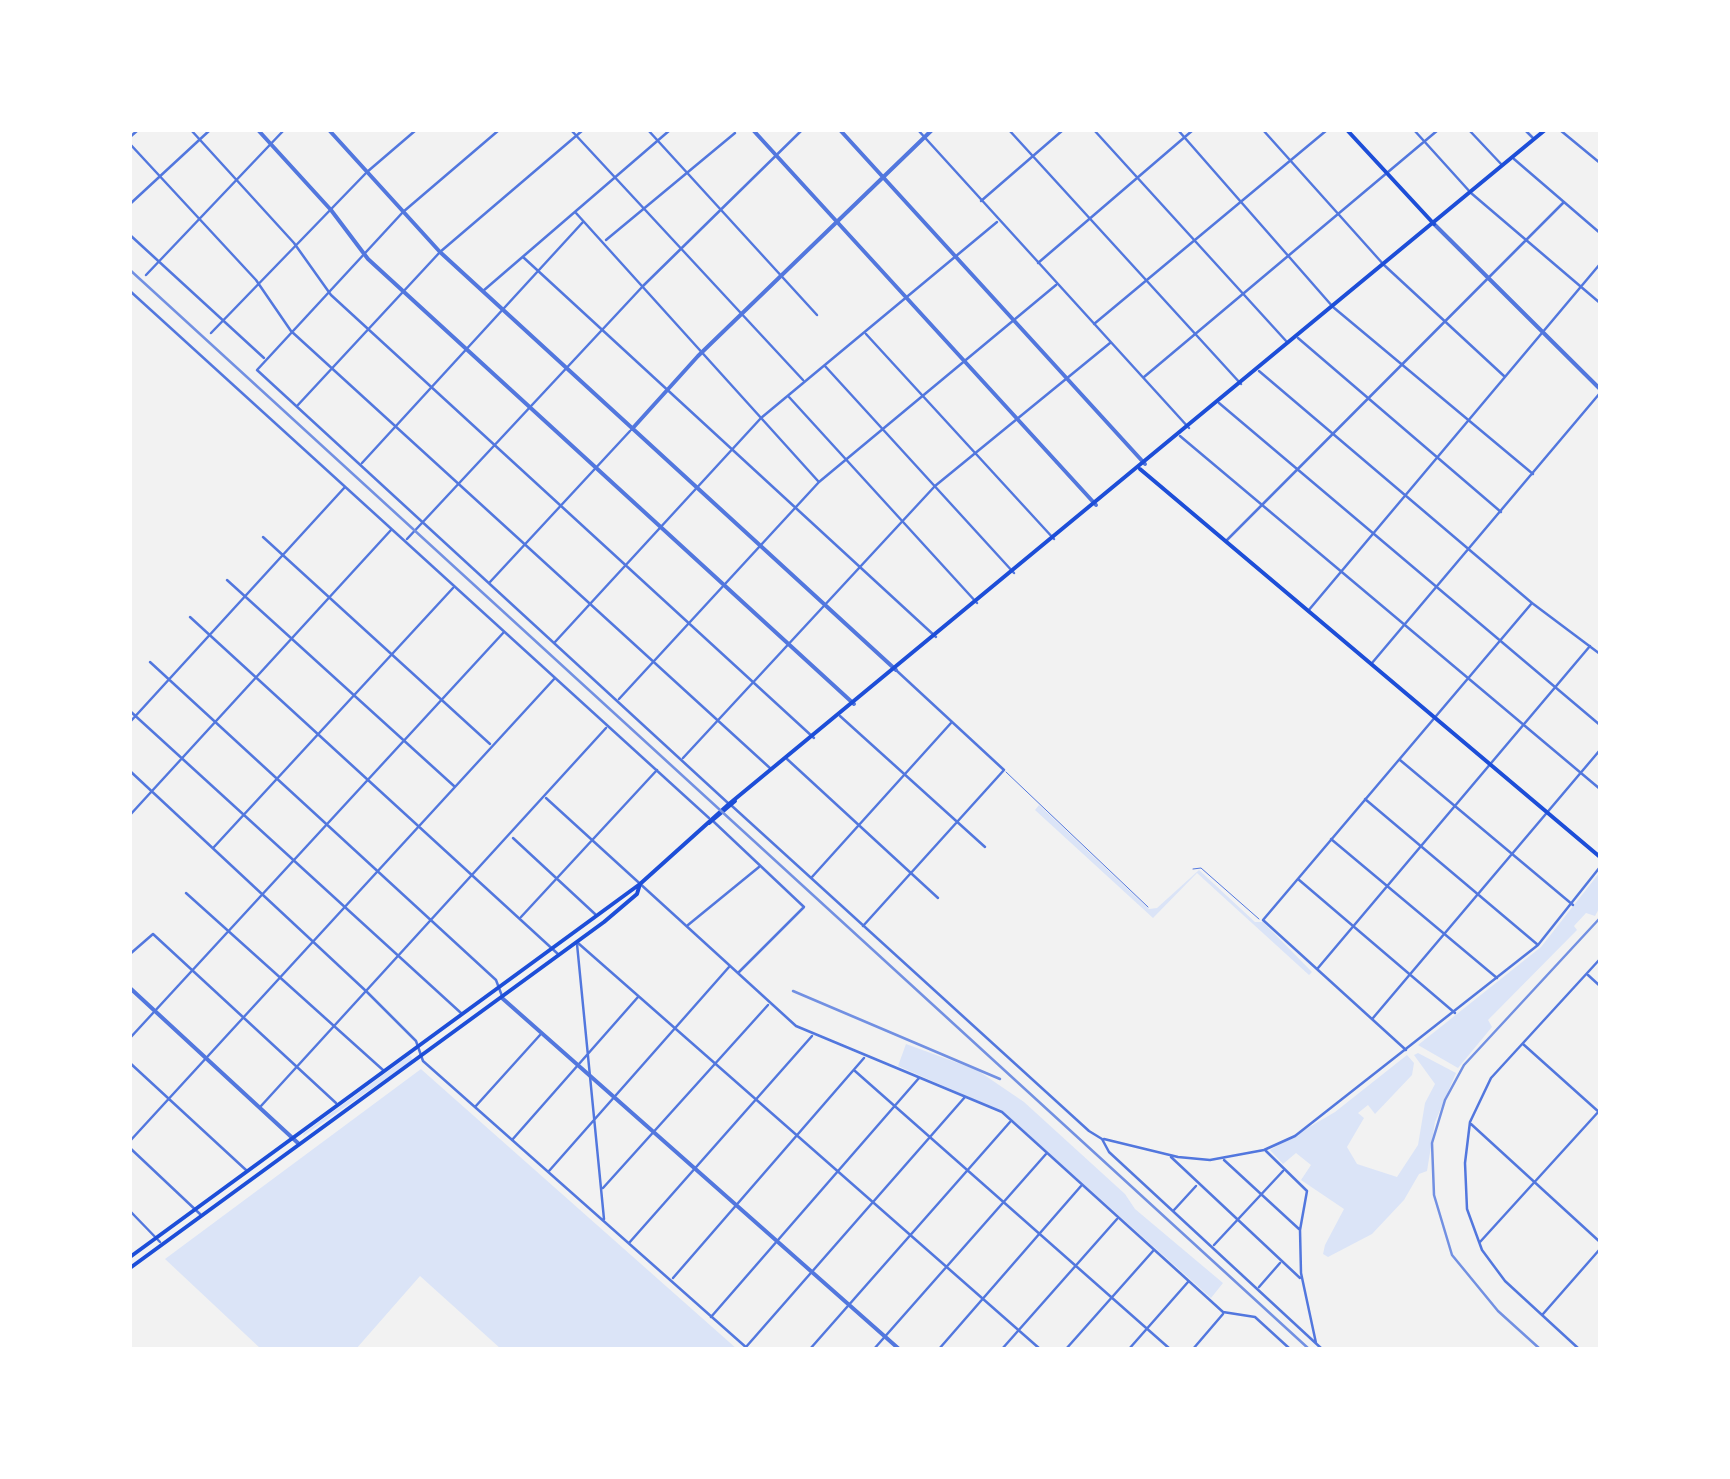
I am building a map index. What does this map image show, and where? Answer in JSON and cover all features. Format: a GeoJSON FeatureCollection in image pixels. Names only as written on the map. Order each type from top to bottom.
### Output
{"type":"FeatureCollection","features":[{"type":"Feature","properties":{"kind":"main road"},"geometry":{"type":"LineString","coordinates":[[1347,130],[1434,224]]}},
{"type":"Feature","properties":{"kind":"main road"},"geometry":{"type":"LineString","coordinates":[[130,1257],[640,884],[786,758],[1180,436],[1545,130]]}},
{"type":"Feature","properties":{"kind":"main road"},"geometry":{"type":"LineString","coordinates":[[1140,469],[1600,857]]}},
{"type":"Feature","properties":{"kind":"main road"},"geometry":{"type":"LineString","coordinates":[[130,1268],[559,956],[637,894],[640,884]]}},
{"type":"Feature","properties":{"kind":"street"},"geometry":{"type":"LineString","coordinates":[[130,137],[138,130]]}},
{"type":"Feature","properties":{"kind":"street"},"geometry":{"type":"LineString","coordinates":[[191,130],[297,246],[328,292],[814,738]]}},
{"type":"Feature","properties":{"kind":"street"},"geometry":{"type":"LineString","coordinates":[[130,204],[210,130]]}},
{"type":"Feature","properties":{"kind":"street"},"geometry":{"type":"LineString","coordinates":[[258,130],[331,210],[364,255],[854,704]]}},
{"type":"Feature","properties":{"kind":"street"},"geometry":{"type":"LineString","coordinates":[[146,275],[284,130]]}},
{"type":"Feature","properties":{"kind":"street"},"geometry":{"type":"LineString","coordinates":[[330,130],[440,252],[1004,770],[863,926]]}},
{"type":"Feature","properties":{"kind":"street"},"geometry":{"type":"LineString","coordinates":[[212,332],[366,172],[416,130]]}},
{"type":"Feature","properties":{"kind":"street"},"geometry":{"type":"LineString","coordinates":[[498,130],[404,212],[257,370],[1088,1131],[1170,1156],[1223,1158],[1264,1150],[1311,1126],[1538,945],[1600,867]]}},
{"type":"Feature","properties":{"kind":"street"},"geometry":{"type":"LineString","coordinates":[[572,130],[804,382]]}},
{"type":"Feature","properties":{"kind":"street"},"geometry":{"type":"LineString","coordinates":[[296,407],[440,252],[583,130]]}},
{"type":"Feature","properties":{"kind":"street"},"geometry":{"type":"LineString","coordinates":[[648,130],[816,315]]}},
{"type":"Feature","properties":{"kind":"street"},"geometry":{"type":"LineString","coordinates":[[483,291],[670,130]]}},
{"type":"Feature","properties":{"kind":"street"},"geometry":{"type":"LineString","coordinates":[[754,130],[1096,505]]}},
{"type":"Feature","properties":{"kind":"street"},"geometry":{"type":"LineString","coordinates":[[404,540],[424,524],[643,286],[802,130]]}},
{"type":"Feature","properties":{"kind":"street"},"geometry":{"type":"LineString","coordinates":[[840,130],[1146,464]]}},
{"type":"Feature","properties":{"kind":"street"},"geometry":{"type":"LineString","coordinates":[[918,130],[997,222],[1189,428]]}},
{"type":"Feature","properties":{"kind":"street"},"geometry":{"type":"LineString","coordinates":[[490,583],[703,352],[932,130]]}},
{"type":"Feature","properties":{"kind":"street"},"geometry":{"type":"LineString","coordinates":[[1009,130],[1241,384]]}},
{"type":"Feature","properties":{"kind":"street"},"geometry":{"type":"LineString","coordinates":[[980,202],[1063,130]]}},
{"type":"Feature","properties":{"kind":"street"},"geometry":{"type":"LineString","coordinates":[[1094,130],[1288,344]]}},
{"type":"Feature","properties":{"kind":"street"},"geometry":{"type":"LineString","coordinates":[[1178,130],[1333,307],[1533,474]]}},
{"type":"Feature","properties":{"kind":"street"},"geometry":{"type":"LineString","coordinates":[[1036,264],[1193,130]]}},
{"type":"Feature","properties":{"kind":"street"},"geometry":{"type":"LineString","coordinates":[[1262,130],[1384,265],[1505,378]]}},
{"type":"Feature","properties":{"kind":"street"},"geometry":{"type":"LineString","coordinates":[[1093,325],[1327,130]]}},
{"type":"Feature","properties":{"kind":"street"},"geometry":{"type":"LineString","coordinates":[[1414,130],[1471,193],[1600,303]]}},
{"type":"Feature","properties":{"kind":"street"},"geometry":{"type":"LineString","coordinates":[[1143,378],[1438,130]]}},
{"type":"Feature","properties":{"kind":"street"},"geometry":{"type":"LineString","coordinates":[[1469,130],[1502,166]]}},
{"type":"Feature","properties":{"kind":"street"},"geometry":{"type":"LineString","coordinates":[[1526,130],[1534,139]]}},
{"type":"Feature","properties":{"kind":"street"},"geometry":{"type":"LineString","coordinates":[[1560,130],[1600,163]]}},
{"type":"Feature","properties":{"kind":"street"},"geometry":{"type":"LineString","coordinates":[[604,242],[736,131]]}},
{"type":"Feature","properties":{"kind":"street"},"geometry":{"type":"LineString","coordinates":[[130,144],[259,284],[292,331],[772,770]]}},
{"type":"Feature","properties":{"kind":"street"},"geometry":{"type":"LineString","coordinates":[[1512,158],[1600,232]]}},
{"type":"Feature","properties":{"kind":"street"},"geometry":{"type":"LineString","coordinates":[[1224,542],[1564,202]]}},
{"type":"Feature","properties":{"kind":"street"},"geometry":{"type":"LineString","coordinates":[[576,212],[819,482]]}},
{"type":"Feature","properties":{"kind":"street"},"geometry":{"type":"LineString","coordinates":[[360,465],[584,221]]}},
{"type":"Feature","properties":{"kind":"street"},"geometry":{"type":"LineString","coordinates":[[554,643],[762,418],[997,222]]}},
{"type":"Feature","properties":{"kind":"street"},"geometry":{"type":"LineString","coordinates":[[1371,664],[1600,391],[1434,224]]}},
{"type":"Feature","properties":{"kind":"street"},"geometry":{"type":"LineString","coordinates":[[130,235],[265,360]]}},
{"type":"Feature","properties":{"kind":"street"},"geometry":{"type":"LineString","coordinates":[[523,257],[936,637]]}},
{"type":"Feature","properties":{"kind":"street"},"geometry":{"type":"LineString","coordinates":[[1308,611],[1600,264]]}},
{"type":"Feature","properties":{"kind":"street"},"geometry":{"type":"LineString","coordinates":[[618,700],[819,482],[1056,285]]}},
{"type":"Feature","properties":{"kind":"street"},"geometry":{"type":"LineString","coordinates":[[130,291],[802,904],[802,909],[737,974]]}},
{"type":"Feature","properties":{"kind":"street"},"geometry":{"type":"LineString","coordinates":[[864,332],[1054,540]]}},
{"type":"Feature","properties":{"kind":"street"},"geometry":{"type":"LineString","coordinates":[[1296,337],[1501,512]]}},
{"type":"Feature","properties":{"kind":"street"},"geometry":{"type":"LineString","coordinates":[[682,759],[900,520],[935,486],[1110,343]]}},
{"type":"Feature","properties":{"kind":"street"},"geometry":{"type":"LineString","coordinates":[[824,365],[1014,573]]}},
{"type":"Feature","properties":{"kind":"street"},"geometry":{"type":"LineString","coordinates":[[1258,369],[1468,550],[1600,654]]}},
{"type":"Feature","properties":{"kind":"street"},"geometry":{"type":"LineString","coordinates":[[788,396],[977,603]]}},
{"type":"Feature","properties":{"kind":"street"},"geometry":{"type":"LineString","coordinates":[[1219,403],[1600,725]]}},
{"type":"Feature","properties":{"kind":"street"},"geometry":{"type":"LineString","coordinates":[[1180,436],[1600,789]]}},
{"type":"Feature","properties":{"kind":"street"},"geometry":{"type":"LineString","coordinates":[[130,722],[346,486]]}},
{"type":"Feature","properties":{"kind":"street"},"geometry":{"type":"LineString","coordinates":[[130,814],[392,529]]}},
{"type":"Feature","properties":{"kind":"street"},"geometry":{"type":"LineString","coordinates":[[263,537],[492,745]]}},
{"type":"Feature","properties":{"kind":"street"},"geometry":{"type":"LineString","coordinates":[[227,580],[455,787]]}},
{"type":"Feature","properties":{"kind":"street"},"geometry":{"type":"LineString","coordinates":[[214,848],[454,586]]}},
{"type":"Feature","properties":{"kind":"street"},"geometry":{"type":"LineString","coordinates":[[1406,1050],[1263,920],[1532,603]]}},
{"type":"Feature","properties":{"kind":"street"},"geometry":{"type":"LineString","coordinates":[[190,617],[559,956]]}},
{"type":"Feature","properties":{"kind":"street"},"geometry":{"type":"LineString","coordinates":[[130,1038],[505,631]]}},
{"type":"Feature","properties":{"kind":"street"},"geometry":{"type":"LineString","coordinates":[[1317,969],[1590,646]]}},
{"type":"Feature","properties":{"kind":"street"},"geometry":{"type":"LineString","coordinates":[[150,662],[501,985],[502,998],[541,1034],[899,1349]]}},
{"type":"Feature","properties":{"kind":"street"},"geometry":{"type":"LineString","coordinates":[[130,1141],[556,676]]}},
{"type":"Feature","properties":{"kind":"street"},"geometry":{"type":"LineString","coordinates":[[130,711],[462,1014]]}},
{"type":"Feature","properties":{"kind":"street"},"geometry":{"type":"LineString","coordinates":[[840,716],[985,847]]}},
{"type":"Feature","properties":{"kind":"street"},"geometry":{"type":"LineString","coordinates":[[811,878],[952,722]]}},
{"type":"Feature","properties":{"kind":"street"},"geometry":{"type":"LineString","coordinates":[[260,1107],[608,726]]}},
{"type":"Feature","properties":{"kind":"street"},"geometry":{"type":"LineString","coordinates":[[1372,1020],[1600,750]]}},
{"type":"Feature","properties":{"kind":"street"},"geometry":{"type":"LineString","coordinates":[[786,758],[938,898]]}},
{"type":"Feature","properties":{"kind":"street"},"geometry":{"type":"LineString","coordinates":[[1398,758],[1573,905]]}},
{"type":"Feature","properties":{"kind":"street"},"geometry":{"type":"LineString","coordinates":[[520,918],[657,770]]}},
{"type":"Feature","properties":{"kind":"street"},"geometry":{"type":"LineString","coordinates":[[130,771],[367,992],[418,1044],[420,1056],[747,1348],[965,1096]]}},
{"type":"Feature","properties":{"kind":"street"},"geometry":{"type":"LineString","coordinates":[[546,798],[768,1004],[812,1035],[965,1096],[1011,1120],[1224,1312],[1258,1318],[1290,1349]]}},
{"type":"Feature","properties":{"kind":"street"},"geometry":{"type":"LineString","coordinates":[[1364,798],[1538,945]]}},
{"type":"Feature","properties":{"kind":"street"},"geometry":{"type":"LineString","coordinates":[[510,836],[596,915]]}},
{"type":"Feature","properties":{"kind":"street"},"geometry":{"type":"LineString","coordinates":[[1330,838],[1497,978]]}},
{"type":"Feature","properties":{"kind":"street"},"geometry":{"type":"LineString","coordinates":[[687,926],[760,867]]}},
{"type":"Feature","properties":{"kind":"street"},"geometry":{"type":"LineString","coordinates":[[1296,878],[1455,1012]]}},
{"type":"Feature","properties":{"kind":"street"},"geometry":{"type":"LineString","coordinates":[[186,892],[384,1071]]}},
{"type":"Feature","properties":{"kind":"street"},"geometry":{"type":"LineString","coordinates":[[130,954],[153,934],[337,1104]]}},
{"type":"Feature","properties":{"kind":"street"},"geometry":{"type":"LineString","coordinates":[[577,942],[1040,1349]]}},
{"type":"Feature","properties":{"kind":"street"},"geometry":{"type":"LineString","coordinates":[[577,942],[604,1220]]}},
{"type":"Feature","properties":{"kind":"street"},"geometry":{"type":"LineString","coordinates":[[1579,1349],[1497,1272],[1479,1243],[1467,1204],[1465,1163],[1470,1122],[1491,1078],[1600,959]]}},
{"type":"Feature","properties":{"kind":"street"},"geometry":{"type":"LineString","coordinates":[[548,1172],[729,967]]}},
{"type":"Feature","properties":{"kind":"street"},"geometry":{"type":"LineString","coordinates":[[1586,974],[1600,986]]}},
{"type":"Feature","properties":{"kind":"street"},"geometry":{"type":"LineString","coordinates":[[130,988],[298,1144]]}},
{"type":"Feature","properties":{"kind":"street"},"geometry":{"type":"LineString","coordinates":[[512,1140],[639,996]]}},
{"type":"Feature","properties":{"kind":"street"},"geometry":{"type":"LineString","coordinates":[[602,1189],[768,1004]]}},
{"type":"Feature","properties":{"kind":"street"},"geometry":{"type":"LineString","coordinates":[[475,1107],[541,1034]]}},
{"type":"Feature","properties":{"kind":"street"},"geometry":{"type":"LineString","coordinates":[[629,1243],[812,1035]]}},
{"type":"Feature","properties":{"kind":"street"},"geometry":{"type":"LineString","coordinates":[[1479,1243],[1600,1112],[1522,1042]]}},
{"type":"Feature","properties":{"kind":"street"},"geometry":{"type":"LineString","coordinates":[[671,1280],[865,1057]]}},
{"type":"Feature","properties":{"kind":"street"},"geometry":{"type":"LineString","coordinates":[[130,1063],[247,1171]]}},
{"type":"Feature","properties":{"kind":"street"},"geometry":{"type":"LineString","coordinates":[[855,1071],[1170,1349]]}},
{"type":"Feature","properties":{"kind":"street"},"geometry":{"type":"LineString","coordinates":[[712,1316],[920,1077]]}},
{"type":"Feature","properties":{"kind":"street"},"geometry":{"type":"LineString","coordinates":[[810,1349],[1011,1120]]}},
{"type":"Feature","properties":{"kind":"street"},"geometry":{"type":"LineString","coordinates":[[1470,1122],[1600,1242]]}},
{"type":"Feature","properties":{"kind":"street"},"geometry":{"type":"LineString","coordinates":[[1102,1138],[1109,1152],[1322,1349]]}},
{"type":"Feature","properties":{"kind":"street"},"geometry":{"type":"LineString","coordinates":[[130,1148],[201,1215]]}},
{"type":"Feature","properties":{"kind":"street"},"geometry":{"type":"LineString","coordinates":[[1264,1150],[1306,1189],[1300,1230],[1302,1279],[1317,1344]]}},
{"type":"Feature","properties":{"kind":"street"},"geometry":{"type":"LineString","coordinates":[[874,1349],[1047,1153]]}},
{"type":"Feature","properties":{"kind":"street"},"geometry":{"type":"LineString","coordinates":[[1170,1156],[1302,1279]]}},
{"type":"Feature","properties":{"kind":"street"},"geometry":{"type":"LineString","coordinates":[[1223,1158],[1300,1230]]}},
{"type":"Feature","properties":{"kind":"street"},"geometry":{"type":"LineString","coordinates":[[1213,1246],[1284,1170]]}},
{"type":"Feature","properties":{"kind":"street"},"geometry":{"type":"LineString","coordinates":[[938,1349],[1082,1185]]}},
{"type":"Feature","properties":{"kind":"street"},"geometry":{"type":"LineString","coordinates":[[1174,1211],[1197,1185]]}},
{"type":"Feature","properties":{"kind":"street"},"geometry":{"type":"LineString","coordinates":[[130,1211],[161,1245]]}},
{"type":"Feature","properties":{"kind":"street"},"geometry":{"type":"LineString","coordinates":[[1002,1349],[1118,1218]]}},
{"type":"Feature","properties":{"kind":"street"},"geometry":{"type":"LineString","coordinates":[[1542,1315],[1600,1249]]}},
{"type":"Feature","properties":{"kind":"street"},"geometry":{"type":"LineString","coordinates":[[1066,1349],[1154,1250]]}},
{"type":"Feature","properties":{"kind":"street"},"geometry":{"type":"LineString","coordinates":[[1258,1288],[1281,1261]]}},
{"type":"Feature","properties":{"kind":"street"},"geometry":{"type":"LineString","coordinates":[[1129,1349],[1189,1281]]}},
{"type":"Feature","properties":{"kind":"street"},"geometry":{"type":"LineString","coordinates":[[1193,1349],[1224,1312]]}},
{"type":"Feature","properties":{"kind":"lane"},"geometry":{"type":"LineString","coordinates":[[1004,770],[1148,906]]}},
{"type":"Feature","properties":{"kind":"lane"},"geometry":{"type":"LineString","coordinates":[[1193,868],[1201,868],[1253,918],[1263,920]]}},
{"type":"Feature","properties":{"kind":"shaded area"},"geometry":{"type":"Polygon","coordinates":[[[1039,805],[1149,909],[1157,908],[1199,870],[1255,922],[1263,922],[1312,972],[1309,975],[1197,873],[1153,918],[1035,810],[1039,805]]]}},
{"type":"Feature","properties":{"kind":"shaded area"},"geometry":{"type":"Polygon","coordinates":[[[1600,872],[1600,907],[1595,916],[1586,913],[1574,926],[1577,930],[1488,1020],[1492,1027],[1458,1068],[1418,1045],[1541,947],[1600,872]]]}},
{"type":"Feature","properties":{"kind":"shaded area"},"geometry":{"type":"Polygon","coordinates":[[[906,1044],[977,1070],[1024,1102],[1125,1194],[1135,1209],[1223,1283],[1211,1298],[1003,1112],[898,1066],[906,1044]]]}},
{"type":"Feature","properties":{"kind":"shaded area"},"geometry":{"type":"Polygon","coordinates":[[[1418,1053],[1456,1073],[1435,1122],[1427,1171],[1419,1174],[1404,1200],[1372,1234],[1328,1257],[1323,1254],[1325,1245],[1344,1209],[1301,1180],[1311,1165],[1296,1153],[1283,1164],[1270,1150],[1335,1112],[1407,1055],[1414,1063],[1412,1075],[1375,1114],[1368,1105],[1358,1113],[1364,1118],[1347,1147],[1357,1164],[1397,1177],[1418,1145],[1425,1103],[1435,1084],[1414,1055],[1418,1053]]]}},
{"type":"Feature","properties":{"kind":"shaded area"},"geometry":{"type":"Polygon","coordinates":[[[410,1055],[413,1060],[303,1136],[304,1133],[410,1055]]]}},
{"type":"Feature","properties":{"kind":"shaded area"},"geometry":{"type":"Polygon","coordinates":[[[421,1069],[737,1349],[501,1349],[420,1276],[356,1349],[261,1349],[165,1259],[421,1069]]]}},
{"type":"Feature","properties":{"kind":"railway"},"geometry":{"type":"LineString","coordinates":[[130,270],[1309,1349]]}},
{"type":"Feature","properties":{"kind":"railway"},"geometry":{"type":"LineString","coordinates":[[1540,1349],[1498,1311],[1452,1255],[1434,1195],[1432,1143],[1445,1100],[1464,1065],[1600,918]]}},
{"type":"Feature","properties":{"kind":"railway"},"geometry":{"type":"LineString","coordinates":[[793,991],[1000,1079]]}}]}
